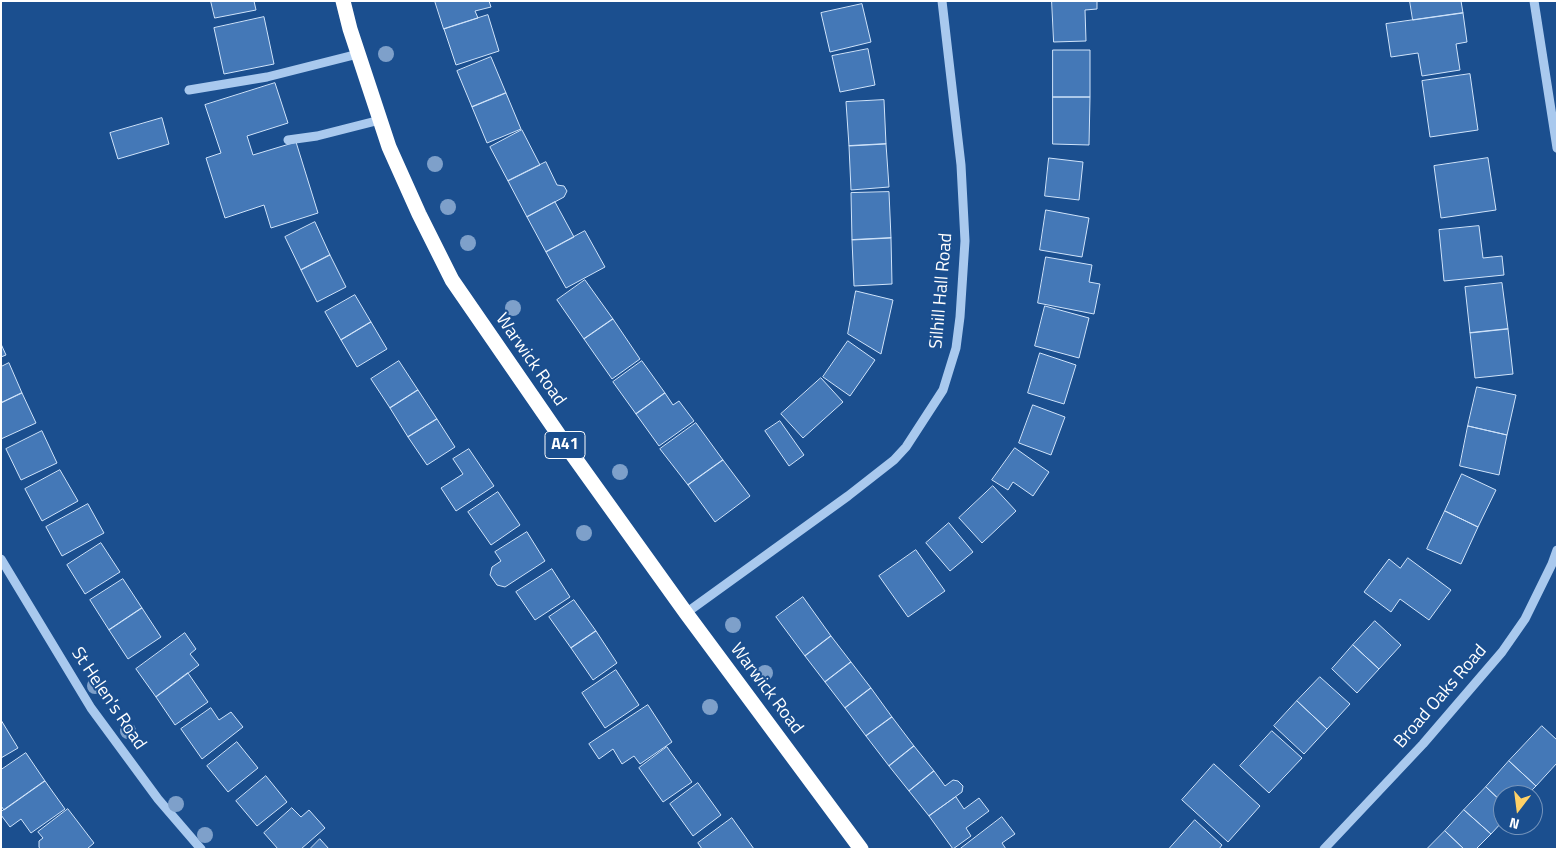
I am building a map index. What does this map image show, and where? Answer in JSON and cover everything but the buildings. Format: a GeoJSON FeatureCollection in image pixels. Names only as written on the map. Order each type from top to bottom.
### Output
{"type":"FeatureCollection","features":[{"type":"Feature","properties":{"kind":"highway","name":"Warwick Road"},"geometry":{"type":"LineString","coordinates":[[343,1],[358,54],[389,147],[452,280],[572,454],[686,613],[862,849]]}},
{"type":"Feature","properties":{"kind":"street","name":"Silhill Hall Road"},"geometry":{"type":"LineString","coordinates":[[686,613],[840,502],[894,460],[906,447],[942,390],[956,348],[966,242],[961,164],[942,1]]}},
{"type":"Feature","properties":{"kind":"street"},"geometry":{"type":"LineString","coordinates":[[1534,1],[1557,148]]}},
{"type":"Feature","properties":{"kind":"street"},"geometry":{"type":"LineString","coordinates":[[188,90],[267,77],[358,54]]}},
{"type":"Feature","properties":{"kind":"street"},"geometry":{"type":"LineString","coordinates":[[288,140],[317,136],[380,120]]}},
{"type":"Feature","properties":{"kind":"street","name":"Broad Oaks Road"},"geometry":{"type":"LineString","coordinates":[[1324,849],[1423,744],[1502,652],[1525,619],[1557,550]]}},
{"type":"Feature","properties":{"kind":"street","name":"St Helen's Road"},"geometry":{"type":"LineString","coordinates":[[1,559],[91,708],[158,799],[200,849]]}}]}
